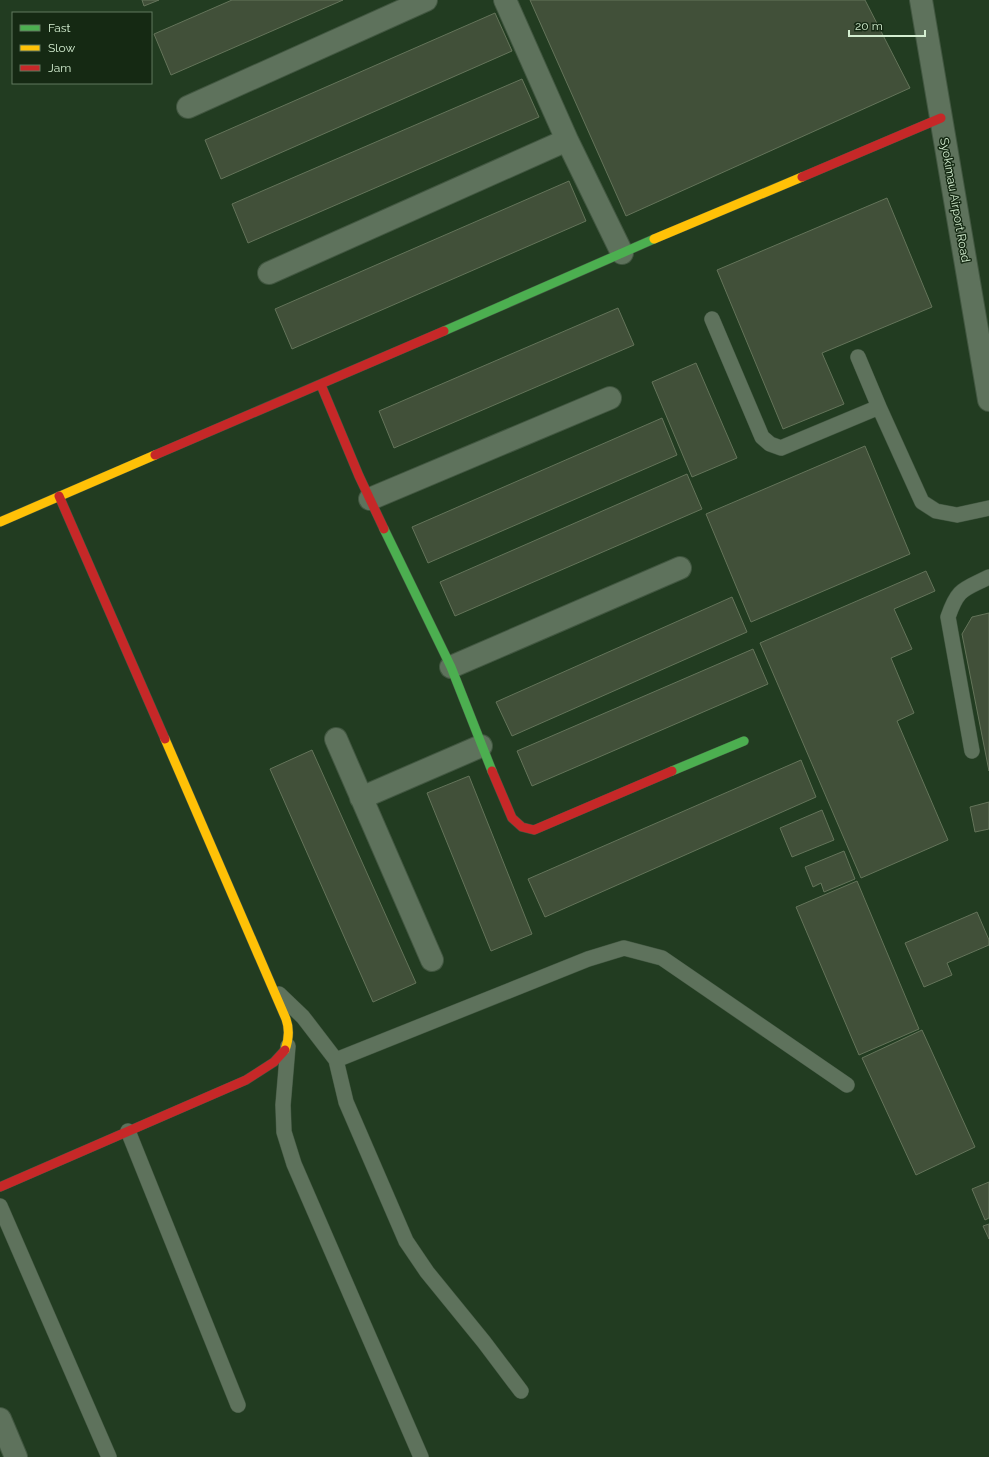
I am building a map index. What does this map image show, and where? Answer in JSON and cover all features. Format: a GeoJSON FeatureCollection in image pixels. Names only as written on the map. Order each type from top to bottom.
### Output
{"type":"FeatureCollection","features":[{"type":"Feature","properties":{"kind":"street"},"geometry":{"type":"LineString","coordinates":[[188,106],[426,0]]}},
{"type":"Feature","properties":{"kind":"street"},"geometry":{"type":"LineString","coordinates":[[505,0],[567,140],[622,252]]}},
{"type":"Feature","properties":{"kind":"street","name":"Syokimau Airport Road"},"geometry":{"type":"LineString","coordinates":[[921,0],[989,400]]}},
{"type":"Feature","properties":{"kind":"street"},"geometry":{"type":"LineString","coordinates":[[0,522],[321,385],[622,252],[941,118]]}},
{"type":"Feature","properties":{"kind":"street"},"geometry":{"type":"LineString","coordinates":[[269,273],[567,140]]}},
{"type":"Feature","properties":{"kind":"street"},"geometry":{"type":"LineString","coordinates":[[321,385],[359,476],[451,667],[480,746],[512,818],[522,827],[534,830],[744,741]]}},
{"type":"Feature","properties":{"kind":"street"},"geometry":{"type":"LineString","coordinates":[[370,499],[610,398]]}},
{"type":"Feature","properties":{"kind":"street"},"geometry":{"type":"LineString","coordinates":[[0,1187],[246,1080],[271,1066],[288,1046],[290,1033],[273,988],[59,496]]}},
{"type":"Feature","properties":{"kind":"street"},"geometry":{"type":"LineString","coordinates":[[451,667],[680,568]]}},
{"type":"Feature","properties":{"kind":"street"},"geometry":{"type":"LineString","coordinates":[[336,739],[432,960]]}},
{"type":"Feature","properties":{"kind":"street"},"geometry":{"type":"LineString","coordinates":[[361,798],[480,746]]}},
{"type":"Feature","properties":{"kind":"street"},"geometry":{"type":"LineString","coordinates":[[0,1419],[16,1457]]}},
{"type":"Feature","properties":{"kind":"lane"},"geometry":{"type":"LineString","coordinates":[[712,319],[762,437],[770,444],[781,448],[879,407]]}},
{"type":"Feature","properties":{"kind":"lane"},"geometry":{"type":"LineString","coordinates":[[858,357],[922,502],[936,511],[956,515],[989,508]]}},
{"type":"Feature","properties":{"kind":"lane"},"geometry":{"type":"LineString","coordinates":[[972,751],[948,617],[953,602],[959,592],[989,577]]}},
{"type":"Feature","properties":{"kind":"lane"},"geometry":{"type":"LineString","coordinates":[[336,1060],[588,959],[624,948],[662,958],[847,1085]]}},
{"type":"Feature","properties":{"kind":"lane"},"geometry":{"type":"LineString","coordinates":[[273,988],[303,1017],[336,1060],[346,1102],[406,1241],[427,1272],[484,1342],[521,1391]]}},
{"type":"Feature","properties":{"kind":"lane"},"geometry":{"type":"LineString","coordinates":[[288,1046],[283,1105],[284,1132],[294,1164],[421,1457]]}},
{"type":"Feature","properties":{"kind":"lane"},"geometry":{"type":"LineString","coordinates":[[128,1132],[238,1405]]}},
{"type":"Feature","properties":{"kind":"lane"},"geometry":{"type":"LineString","coordinates":[[0,1206],[108,1457]]}},
{"type":"Feature","properties":{"kind":"building"},"geometry":{"type":"Polygon","coordinates":[[[142,0],[159,0],[144,6],[142,0]]]}},
{"type":"Feature","properties":{"kind":"building"},"geometry":{"type":"Polygon","coordinates":[[[232,0],[343,0],[171,75],[154,34],[232,0]]]}},
{"type":"Feature","properties":{"kind":"building"},"geometry":{"type":"Polygon","coordinates":[[[530,0],[865,0],[910,88],[626,216],[530,0]]]}},
{"type":"Feature","properties":{"kind":"building"},"geometry":{"type":"Polygon","coordinates":[[[495,13],[512,51],[221,179],[205,140],[495,13]]]}},
{"type":"Feature","properties":{"kind":"building"},"geometry":{"type":"Polygon","coordinates":[[[522,79],[539,117],[248,243],[232,204],[522,79]]]}},
{"type":"Feature","properties":{"kind":"building"},"geometry":{"type":"Polygon","coordinates":[[[569,181],[586,221],[292,349],[275,309],[569,181]]]}},
{"type":"Feature","properties":{"kind":"building"},"geometry":{"type":"Polygon","coordinates":[[[887,198],[932,307],[822,353],[844,404],[783,429],[717,270],[887,198]]]}},
{"type":"Feature","properties":{"kind":"building"},"geometry":{"type":"Polygon","coordinates":[[[618,308],[634,345],[394,448],[379,411],[618,308]]]}},
{"type":"Feature","properties":{"kind":"building"},"geometry":{"type":"Polygon","coordinates":[[[696,363],[737,458],[692,477],[652,382],[696,363]]]}},
{"type":"Feature","properties":{"kind":"building"},"geometry":{"type":"Polygon","coordinates":[[[662,418],[677,455],[428,563],[412,527],[662,418]]]}},
{"type":"Feature","properties":{"kind":"building"},"geometry":{"type":"Polygon","coordinates":[[[865,446],[910,554],[751,622],[706,514],[865,446]]]}},
{"type":"Feature","properties":{"kind":"building"},"geometry":{"type":"Polygon","coordinates":[[[687,474],[702,509],[455,616],[440,582],[687,474]]]}},
{"type":"Feature","properties":{"kind":"building"},"geometry":{"type":"Polygon","coordinates":[[[926,571],[935,591],[894,609],[912,649],[891,658],[914,713],[897,721],[948,840],[861,878],[760,643],[926,571]]]}},
{"type":"Feature","properties":{"kind":"building"},"geometry":{"type":"Polygon","coordinates":[[[732,597],[747,632],[512,736],[496,702],[732,597]]]}},
{"type":"Feature","properties":{"kind":"building"},"geometry":{"type":"Polygon","coordinates":[[[989,613],[989,771],[962,634],[972,617],[989,613]]]}},
{"type":"Feature","properties":{"kind":"building"},"geometry":{"type":"Polygon","coordinates":[[[753,649],[768,684],[532,786],[517,751],[753,649]]]}},
{"type":"Feature","properties":{"kind":"building"},"geometry":{"type":"Polygon","coordinates":[[[312,750],[416,983],[373,1002],[270,769],[312,750]]]}},
{"type":"Feature","properties":{"kind":"building"},"geometry":{"type":"Polygon","coordinates":[[[801,760],[816,797],[545,917],[528,879],[801,760]]]}},
{"type":"Feature","properties":{"kind":"building"},"geometry":{"type":"Polygon","coordinates":[[[469,776],[532,934],[491,951],[427,793],[469,776]]]}},
{"type":"Feature","properties":{"kind":"building"},"geometry":{"type":"Polygon","coordinates":[[[989,802],[989,829],[975,832],[970,807],[989,802]]]}},
{"type":"Feature","properties":{"kind":"building"},"geometry":{"type":"Polygon","coordinates":[[[822,810],[834,840],[792,857],[780,828],[822,810]]]}},
{"type":"Feature","properties":{"kind":"building"},"geometry":{"type":"Polygon","coordinates":[[[844,851],[855,879],[824,892],[821,883],[813,887],[805,867],[844,851]]]}},
{"type":"Feature","properties":{"kind":"building"},"geometry":{"type":"Polygon","coordinates":[[[857,881],[919,1029],[859,1055],[796,907],[857,881]]]}},
{"type":"Feature","properties":{"kind":"building"},"geometry":{"type":"Polygon","coordinates":[[[977,912],[989,940],[989,945],[947,963],[952,975],[924,987],[905,943],[977,912]]]}},
{"type":"Feature","properties":{"kind":"building"},"geometry":{"type":"Polygon","coordinates":[[[922,1030],[975,1147],[916,1175],[862,1058],[922,1030]]]}},
{"type":"Feature","properties":{"kind":"building"},"geometry":{"type":"Polygon","coordinates":[[[989,1182],[989,1218],[985,1220],[972,1189],[989,1182]]]}},
{"type":"Feature","properties":{"kind":"building"},"geometry":{"type":"Polygon","coordinates":[[[989,1224],[989,1239],[983,1226],[989,1224]]]}},
{"type":"Feature","properties":{"kind":"traffic: fast"},"geometry":{"type":"LineString","coordinates":[[444,331],[654,239]]}},
{"type":"Feature","properties":{"kind":"traffic: fast"},"geometry":{"type":"LineString","coordinates":[[384,529],[451,667],[492,771]]}},
{"type":"Feature","properties":{"kind":"traffic: fast"},"geometry":{"type":"LineString","coordinates":[[672,771],[744,741]]}},
{"type":"Feature","properties":{"kind":"traffic: slow"},"geometry":{"type":"LineString","coordinates":[[654,239],[802,177]]}},
{"type":"Feature","properties":{"kind":"traffic: slow"},"geometry":{"type":"LineString","coordinates":[[0,522],[155,455]]}},
{"type":"Feature","properties":{"kind":"traffic: slow"},"geometry":{"type":"LineString","coordinates":[[165,739],[286,1019],[288,1034],[285,1050]]}},
{"type":"Feature","properties":{"kind":"traffic: jam"},"geometry":{"type":"LineString","coordinates":[[802,177],[941,118]]}},
{"type":"Feature","properties":{"kind":"traffic: jam"},"geometry":{"type":"LineString","coordinates":[[155,455],[444,331]]}},
{"type":"Feature","properties":{"kind":"traffic: jam"},"geometry":{"type":"LineString","coordinates":[[321,385],[359,476],[384,529]]}},
{"type":"Feature","properties":{"kind":"traffic: jam"},"geometry":{"type":"LineString","coordinates":[[59,496],[165,739]]}},
{"type":"Feature","properties":{"kind":"traffic: jam"},"geometry":{"type":"LineString","coordinates":[[492,771],[512,818],[522,827],[534,830],[672,771]]}},
{"type":"Feature","properties":{"kind":"traffic: jam"},"geometry":{"type":"LineString","coordinates":[[0,1187],[246,1080],[274,1062],[285,1050]]}}]}
